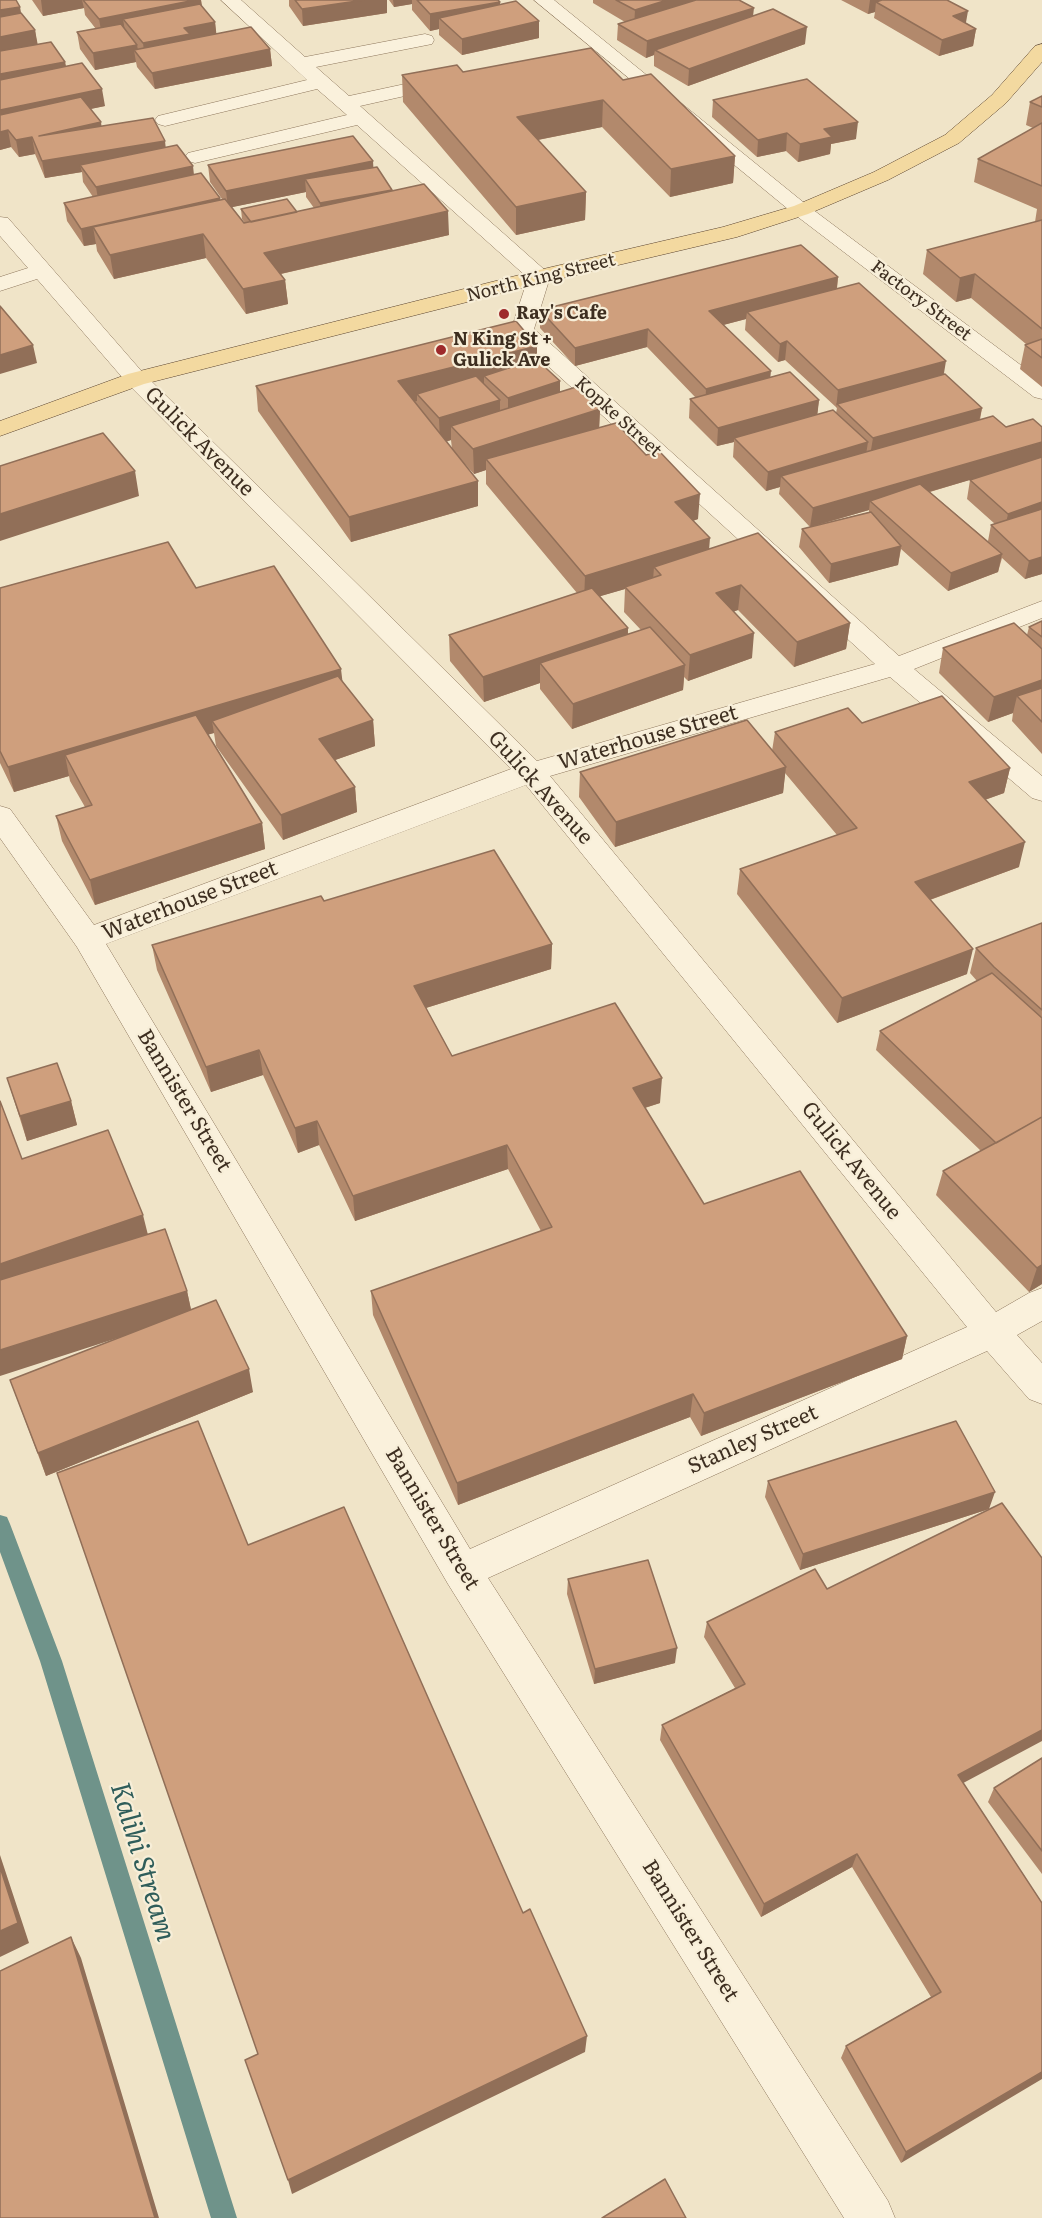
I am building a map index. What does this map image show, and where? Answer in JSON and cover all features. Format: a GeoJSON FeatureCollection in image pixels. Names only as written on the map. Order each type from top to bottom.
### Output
{"type":"FeatureCollection","features":[{"type":"Feature","properties":{"kind":"main road","name":"North King Street"},"geometry":{"type":"LineString","coordinates":[[0,429],[136,379],[539,277],[729,232],[801,210],[881,176],[952,139],[999,99],[1039,57]]}},
{"type":"Feature","properties":{"kind":"street"},"geometry":{"type":"LineString","coordinates":[[230,0],[539,277]]}},
{"type":"Feature","properties":{"kind":"street","name":"Factory Street"},"geometry":{"type":"LineString","coordinates":[[543,0],[801,210],[1042,392]]}},
{"type":"Feature","properties":{"kind":"street"},"geometry":{"type":"LineString","coordinates":[[301,64],[425,40]]}},
{"type":"Feature","properties":{"kind":"street"},"geometry":{"type":"LineString","coordinates":[[578,52],[601,47]]}},
{"type":"Feature","properties":{"kind":"street"},"geometry":{"type":"LineString","coordinates":[[195,157],[462,78]]}},
{"type":"Feature","properties":{"kind":"street"},"geometry":{"type":"LineString","coordinates":[[165,120],[321,82]]}},
{"type":"Feature","properties":{"kind":"street","name":"Gulick Avenue"},"geometry":{"type":"LineString","coordinates":[[0,223],[136,379],[531,772],[992,1332],[1042,1388]]}},
{"type":"Feature","properties":{"kind":"street"},"geometry":{"type":"LineString","coordinates":[[0,284],[42,271]]}},
{"type":"Feature","properties":{"kind":"street","name":"Kopke Street"},"geometry":{"type":"LineString","coordinates":[[539,277],[522,330],[895,667],[1042,791]]}},
{"type":"Feature","properties":{"kind":"street","name":"Waterhouse Street"},"geometry":{"type":"LineString","coordinates":[[88,939],[531,772],[895,667],[1042,609]]}},
{"type":"Feature","properties":{"kind":"street","name":"Bannister Street"},"geometry":{"type":"LineString","coordinates":[[0,816],[88,939],[462,1571],[871,2218]]}},
{"type":"Feature","properties":{"kind":"street","name":"Stanley Street"},"geometry":{"type":"LineString","coordinates":[[462,1571],[992,1332],[1042,1303]]}},
{"type":"Feature","properties":{"kind":"building"},"geometry":{"type":"Polygon","coordinates":[[[0,0],[16,0],[20,7],[0,10],[0,0]]]}},
{"type":"Feature","properties":{"kind":"building"},"geometry":{"type":"Polygon","coordinates":[[[83,0],[195,0],[99,19],[83,0]]]}},
{"type":"Feature","properties":{"kind":"building"},"geometry":{"type":"Polygon","coordinates":[[[295,0],[364,0],[302,9],[295,0]]]}},
{"type":"Feature","properties":{"kind":"building"},"geometry":{"type":"Polygon","coordinates":[[[417,0],[498,0],[500,2],[430,14],[417,0]]]}},
{"type":"Feature","properties":{"kind":"building"},"geometry":{"type":"Polygon","coordinates":[[[616,0],[667,0],[635,10],[616,0]]]}},
{"type":"Feature","properties":{"kind":"building"},"geometry":{"type":"Polygon","coordinates":[[[696,0],[739,0],[754,8],[647,41],[618,24],[696,0]]]}},
{"type":"Feature","properties":{"kind":"building"},"geometry":{"type":"Polygon","coordinates":[[[882,0],[947,0],[968,11],[953,16],[976,29],[942,40],[876,2],[882,0]]]}},
{"type":"Feature","properties":{"kind":"building"},"geometry":{"type":"Polygon","coordinates":[[[516,1],[539,21],[462,39],[439,18],[516,1]]]}},
{"type":"Feature","properties":{"kind":"building"},"geometry":{"type":"Polygon","coordinates":[[[200,4],[215,22],[184,28],[190,34],[143,43],[123,19],[200,4]]]}},
{"type":"Feature","properties":{"kind":"building"},"geometry":{"type":"Polygon","coordinates":[[[773,9],[807,27],[689,69],[655,50],[773,9]]]}},
{"type":"Feature","properties":{"kind":"building"},"geometry":{"type":"Polygon","coordinates":[[[21,13],[35,30],[0,37],[0,17],[21,13]]]}},
{"type":"Feature","properties":{"kind":"building"},"geometry":{"type":"Polygon","coordinates":[[[121,24],[137,45],[93,53],[77,32],[121,24]]]}},
{"type":"Feature","properties":{"kind":"building"},"geometry":{"type":"Polygon","coordinates":[[[251,27],[270,49],[152,73],[134,50],[251,27]]]}},
{"type":"Feature","properties":{"kind":"building"},"geometry":{"type":"Polygon","coordinates":[[[51,42],[65,62],[0,74],[0,51],[51,42]]]}},
{"type":"Feature","properties":{"kind":"building"},"geometry":{"type":"Polygon","coordinates":[[[591,48],[623,80],[651,74],[735,156],[671,169],[603,100],[517,117],[586,192],[516,207],[402,75],[457,65],[463,72],[591,48]]]}},
{"type":"Feature","properties":{"kind":"building"},"geometry":{"type":"Polygon","coordinates":[[[82,63],[102,89],[0,110],[0,80],[82,63]]]}},
{"type":"Feature","properties":{"kind":"building"},"geometry":{"type":"Polygon","coordinates":[[[807,79],[858,122],[824,129],[832,137],[800,144],[787,133],[758,140],[713,100],[807,79]]]}},
{"type":"Feature","properties":{"kind":"building"},"geometry":{"type":"Polygon","coordinates":[[[1042,96],[1042,107],[1030,102],[1042,96]]]}},
{"type":"Feature","properties":{"kind":"building"},"geometry":{"type":"Polygon","coordinates":[[[81,97],[101,122],[39,136],[153,118],[165,141],[42,161],[32,137],[16,140],[8,130],[0,132],[0,115],[81,97]]]}},
{"type":"Feature","properties":{"kind":"building"},"geometry":{"type":"Polygon","coordinates":[[[1042,123],[1042,186],[978,159],[1042,123]]]}},
{"type":"Feature","properties":{"kind":"building"},"geometry":{"type":"Polygon","coordinates":[[[353,136],[373,161],[226,191],[208,165],[353,136]]]}},
{"type":"Feature","properties":{"kind":"building"},"geometry":{"type":"Polygon","coordinates":[[[177,145],[193,166],[96,187],[80,165],[177,145]]]}},
{"type":"Feature","properties":{"kind":"building"},"geometry":{"type":"Polygon","coordinates":[[[377,167],[392,190],[320,203],[305,179],[377,167]]]}},
{"type":"Feature","properties":{"kind":"building"},"geometry":{"type":"Polygon","coordinates":[[[201,173],[220,198],[81,229],[64,203],[201,173]]]}},
{"type":"Feature","properties":{"kind":"building"},"geometry":{"type":"Polygon","coordinates":[[[424,184],[448,211],[264,253],[285,280],[243,289],[203,234],[110,255],[93,227],[225,199],[244,223],[424,184]]]}},
{"type":"Feature","properties":{"kind":"building"},"geometry":{"type":"Polygon","coordinates":[[[287,199],[297,212],[251,222],[241,209],[287,199]]]}},
{"type":"Feature","properties":{"kind":"building"},"geometry":{"type":"Polygon","coordinates":[[[1042,220],[1042,329],[975,274],[960,278],[927,250],[1042,220]]]}},
{"type":"Feature","properties":{"kind":"building"},"geometry":{"type":"Polygon","coordinates":[[[801,245],[838,277],[709,311],[771,371],[706,389],[648,329],[575,348],[540,310],[801,245]]]}},
{"type":"Feature","properties":{"kind":"building"},"geometry":{"type":"Polygon","coordinates":[[[859,283],[946,361],[838,390],[787,341],[780,344],[747,312],[859,283]]]}},
{"type":"Feature","properties":{"kind":"building"},"geometry":{"type":"Polygon","coordinates":[[[0,306],[33,345],[0,355],[0,306]]]}},
{"type":"Feature","properties":{"kind":"building"},"geometry":{"type":"Polygon","coordinates":[[[516,321],[537,346],[398,381],[478,481],[349,517],[256,386],[516,321]]]}},
{"type":"Feature","properties":{"kind":"building"},"geometry":{"type":"Polygon","coordinates":[[[1042,339],[1042,358],[1025,345],[1042,339]]]}},
{"type":"Feature","properties":{"kind":"building"},"geometry":{"type":"Polygon","coordinates":[[[536,359],[560,381],[508,398],[484,376],[536,359]]]}},
{"type":"Feature","properties":{"kind":"building"},"geometry":{"type":"Polygon","coordinates":[[[790,372],[819,400],[718,428],[690,399],[790,372]]]}},
{"type":"Feature","properties":{"kind":"building"},"geometry":{"type":"Polygon","coordinates":[[[945,374],[982,408],[873,438],[837,404],[945,374]]]}},
{"type":"Feature","properties":{"kind":"building"},"geometry":{"type":"Polygon","coordinates":[[[476,376],[500,400],[439,418],[417,394],[476,376]]]}},
{"type":"Feature","properties":{"kind":"building"},"geometry":{"type":"Polygon","coordinates":[[[576,387],[600,409],[473,449],[451,426],[576,387]]]}},
{"type":"Feature","properties":{"kind":"building"},"geometry":{"type":"Polygon","coordinates":[[[833,410],[868,442],[768,472],[734,438],[833,410]]]}},
{"type":"Feature","properties":{"kind":"building"},"geometry":{"type":"Polygon","coordinates":[[[993,416],[1006,427],[1033,419],[1042,427],[1042,442],[813,508],[781,476],[993,416]]]}},
{"type":"Feature","properties":{"kind":"building"},"geometry":{"type":"Polygon","coordinates":[[[616,423],[646,455],[659,451],[700,494],[675,502],[710,538],[585,576],[486,459],[616,423]]]}},
{"type":"Feature","properties":{"kind":"building"},"geometry":{"type":"Polygon","coordinates":[[[103,433],[135,471],[0,514],[0,466],[103,433]]]}},
{"type":"Feature","properties":{"kind":"building"},"geometry":{"type":"Polygon","coordinates":[[[1042,457],[1042,502],[1008,514],[970,480],[1042,457]]]}},
{"type":"Feature","properties":{"kind":"building"},"geometry":{"type":"Polygon","coordinates":[[[920,484],[1002,554],[951,573],[870,501],[920,484]]]}},
{"type":"Feature","properties":{"kind":"building"},"geometry":{"type":"Polygon","coordinates":[[[1042,509],[1042,557],[1029,561],[991,525],[1042,509]]]}},
{"type":"Feature","properties":{"kind":"building"},"geometry":{"type":"Polygon","coordinates":[[[871,512],[901,546],[831,564],[802,529],[871,512]]]}},
{"type":"Feature","properties":{"kind":"building"},"geometry":{"type":"Polygon","coordinates":[[[758,533],[850,623],[797,642],[741,585],[716,593],[754,633],[690,655],[625,587],[661,575],[654,567],[758,533]]]}},
{"type":"Feature","properties":{"kind":"building"},"geometry":{"type":"Polygon","coordinates":[[[168,542],[196,588],[274,566],[341,669],[8,767],[0,751],[0,588],[168,542]]]}},
{"type":"Feature","properties":{"kind":"building"},"geometry":{"type":"Polygon","coordinates":[[[592,588],[628,628],[483,677],[449,635],[592,588]]]}},
{"type":"Feature","properties":{"kind":"building"},"geometry":{"type":"Polygon","coordinates":[[[1042,621],[1042,637],[1029,627],[1042,621]]]}},
{"type":"Feature","properties":{"kind":"building"},"geometry":{"type":"Polygon","coordinates":[[[1014,623],[1042,649],[1042,680],[994,697],[943,648],[1014,623]]]}},
{"type":"Feature","properties":{"kind":"building"},"geometry":{"type":"Polygon","coordinates":[[[650,627],[685,665],[573,704],[540,663],[650,627]]]}},
{"type":"Feature","properties":{"kind":"building"},"geometry":{"type":"Polygon","coordinates":[[[338,676],[373,720],[319,739],[355,787],[281,815],[212,721],[338,676]]]}},
{"type":"Feature","properties":{"kind":"building"},"geometry":{"type":"Polygon","coordinates":[[[1042,688],[1042,722],[1017,696],[1042,688]]]}},
{"type":"Feature","properties":{"kind":"building"},"geometry":{"type":"Polygon","coordinates":[[[942,696],[1010,768],[969,782],[1025,842],[915,882],[973,949],[842,998],[740,869],[857,828],[775,732],[848,708],[862,723],[942,696]]]}},
{"type":"Feature","properties":{"kind":"building"},"geometry":{"type":"Polygon","coordinates":[[[196,715],[262,823],[90,880],[56,816],[92,805],[65,755],[196,715]]]}},
{"type":"Feature","properties":{"kind":"building"},"geometry":{"type":"Polygon","coordinates":[[[747,720],[786,767],[616,822],[580,772],[747,720]]]}},
{"type":"Feature","properties":{"kind":"building"},"geometry":{"type":"Polygon","coordinates":[[[494,850],[552,944],[414,986],[452,1056],[615,1003],[662,1078],[633,1088],[704,1204],[800,1171],[907,1336],[704,1413],[693,1394],[457,1483],[371,1291],[552,1227],[507,1145],[353,1196],[317,1121],[295,1128],[259,1050],[206,1067],[152,945],[321,896],[324,901],[494,850]]]}},
{"type":"Feature","properties":{"kind":"building"},"geometry":{"type":"Polygon","coordinates":[[[1042,923],[1042,1010],[976,948],[1042,923]]]}},
{"type":"Feature","properties":{"kind":"building"},"geometry":{"type":"Polygon","coordinates":[[[992,973],[1042,1018],[1042,1117],[996,1143],[880,1031],[992,973]]]}},
{"type":"Feature","properties":{"kind":"building"},"geometry":{"type":"Polygon","coordinates":[[[57,1063],[71,1101],[20,1116],[7,1078],[57,1063]]]}},
{"type":"Feature","properties":{"kind":"building"},"geometry":{"type":"Polygon","coordinates":[[[0,1101],[22,1159],[108,1130],[143,1215],[0,1264],[0,1101]]]}},
{"type":"Feature","properties":{"kind":"building"},"geometry":{"type":"Polygon","coordinates":[[[1042,1117],[1042,1265],[1037,1268],[943,1171],[1042,1117]]]}},
{"type":"Feature","properties":{"kind":"building"},"geometry":{"type":"Polygon","coordinates":[[[165,1229],[187,1291],[0,1350],[0,1280],[165,1229]]]}},
{"type":"Feature","properties":{"kind":"building"},"geometry":{"type":"Polygon","coordinates":[[[216,1300],[249,1369],[38,1453],[10,1380],[216,1300]]]}},
{"type":"Feature","properties":{"kind":"building"},"geometry":{"type":"Polygon","coordinates":[[[198,1421],[248,1545],[344,1507],[523,1913],[530,1909],[587,2036],[288,2180],[245,2060],[258,2054],[57,1473],[198,1421]]]}},
{"type":"Feature","properties":{"kind":"building"},"geometry":{"type":"Polygon","coordinates":[[[956,1421],[995,1492],[803,1554],[768,1481],[956,1421]]]}},
{"type":"Feature","properties":{"kind":"building"},"geometry":{"type":"Polygon","coordinates":[[[1002,1503],[1042,1558],[1042,1730],[958,1775],[1042,1903],[1042,2072],[906,2152],[846,2046],[941,1992],[857,1854],[764,1904],[662,1725],[745,1684],[707,1622],[815,1569],[827,1589],[1002,1503]]]}},
{"type":"Feature","properties":{"kind":"building"},"geometry":{"type":"Polygon","coordinates":[[[648,1560],[677,1648],[595,1669],[568,1579],[648,1560]]]}},
{"type":"Feature","properties":{"kind":"building"},"geometry":{"type":"Polygon","coordinates":[[[1042,1758],[1042,1851],[994,1788],[1042,1758]]]}},
{"type":"Feature","properties":{"kind":"building"},"geometry":{"type":"Polygon","coordinates":[[[0,1867],[18,1923],[0,1931],[0,1867]]]}},
{"type":"Feature","properties":{"kind":"building"},"geometry":{"type":"Polygon","coordinates":[[[71,1937],[155,2218],[0,2218],[0,1971],[71,1937]]]}},
{"type":"Feature","properties":{"kind":"building"},"geometry":{"type":"Polygon","coordinates":[[[665,2179],[686,2218],[602,2218],[665,2179]]]}},
{"type":"Feature","properties":{"kind":"waterway","name":"Kalihi Stream"},"geometry":{"type":"LineString","coordinates":[[0,1524],[51,1661],[224,2218]]}},
{"type":"Feature","properties":{"kind":"place","name":"Ray's Cafe"},"geometry":{"type":"Point","coordinates":[504,314]}},
{"type":"Feature","properties":{"kind":"place","name":"N King St + Gulick Ave"},"geometry":{"type":"Point","coordinates":[441,350]}}]}
